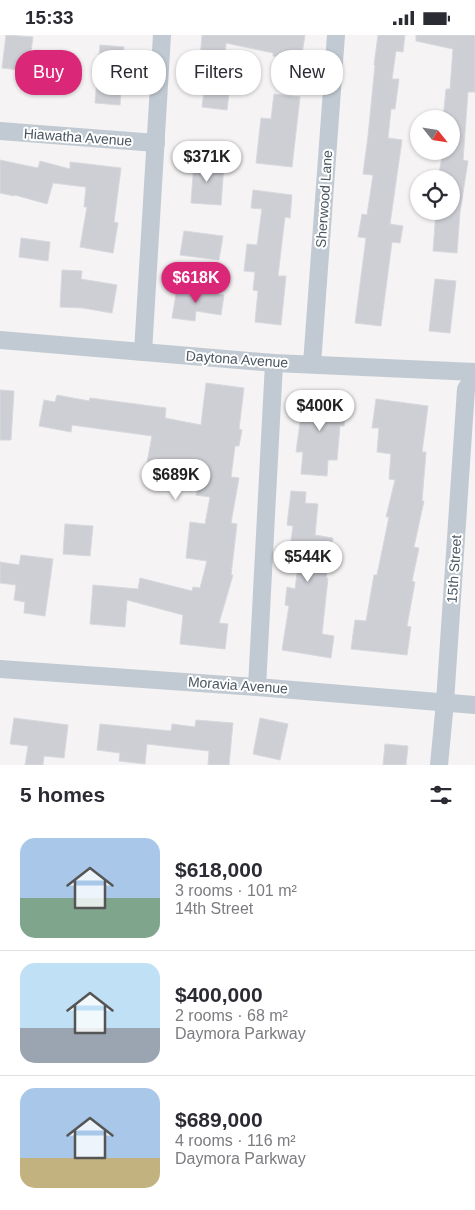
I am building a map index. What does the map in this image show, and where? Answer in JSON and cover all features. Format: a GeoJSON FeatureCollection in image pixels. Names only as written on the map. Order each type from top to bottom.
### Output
{"type":"FeatureCollection","features":[{"type":"Feature","properties":{"kind":"street"},"geometry":{"type":"LineString","coordinates":[[143,352],[162,35]]}},
{"type":"Feature","properties":{"kind":"street","name":"Sherwood Lane"},"geometry":{"type":"LineString","coordinates":[[312,364],[336,35]]}},
{"type":"Feature","properties":{"kind":"street","name":"Hiawatha Avenue"},"geometry":{"type":"LineString","coordinates":[[0,131],[156,143]]}},
{"type":"Feature","properties":{"kind":"street","name":"Daytona Avenue"},"geometry":{"type":"LineString","coordinates":[[0,340],[274,363],[475,374]]}},
{"type":"Feature","properties":{"kind":"street"},"geometry":{"type":"LineString","coordinates":[[257,687],[274,363]]}},
{"type":"Feature","properties":{"kind":"street","name":"15th Street"},"geometry":{"type":"LineString","coordinates":[[439,765],[466,389],[475,374]]}},
{"type":"Feature","properties":{"kind":"street","name":"Moravia Avenue"},"geometry":{"type":"LineString","coordinates":[[0,669],[475,705]]}},
{"type":"Feature","properties":{"kind":"building"},"geometry":{"type":"Polygon","coordinates":[[[6,35],[33,37],[31,50],[15,50],[15,70],[2,68],[6,35]]]}},
{"type":"Feature","properties":{"kind":"building"},"geometry":{"type":"Polygon","coordinates":[[[202,35],[305,35],[303,50],[271,50],[271,53],[226,43],[225,50],[201,50],[202,35]]]}},
{"type":"Feature","properties":{"kind":"building"},"geometry":{"type":"Polygon","coordinates":[[[378,35],[405,35],[403,52],[396,51],[392,79],[399,79],[395,109],[391,109],[388,138],[402,140],[390,224],[403,226],[400,243],[392,242],[381,326],[355,323],[366,238],[358,237],[362,214],[367,215],[373,175],[363,174],[378,35]]]}},
{"type":"Feature","properties":{"kind":"building"},"geometry":{"type":"Polygon","coordinates":[[[416,35],[475,35],[475,92],[468,92],[463,160],[468,161],[460,212],[460,170],[440,170],[441,160],[460,160],[460,110],[444,110],[446,89],[450,89],[453,49],[416,41],[416,35]]]}},
{"type":"Feature","properties":{"kind":"building"},"geometry":{"type":"Polygon","coordinates":[[[100,45],[124,47],[124,50],[100,50],[100,45]]]}},
{"type":"Feature","properties":{"kind":"building"},"geometry":{"type":"Polygon","coordinates":[[[96,95],[121,95],[120,105],[95,103],[96,95]]]}},
{"type":"Feature","properties":{"kind":"building"},"geometry":{"type":"Polygon","coordinates":[[[204,95],[229,95],[227,110],[202,107],[204,95]]]}},
{"type":"Feature","properties":{"kind":"building"},"geometry":{"type":"Polygon","coordinates":[[[274,95],[300,97],[292,167],[256,163],[261,118],[271,119],[274,95]]]}},
{"type":"Feature","properties":{"kind":"building"},"geometry":{"type":"Polygon","coordinates":[[[0,160],[38,168],[40,161],[70,169],[70,162],[121,168],[114,222],[118,223],[113,253],[80,247],[87,207],[84,207],[86,187],[53,183],[47,204],[0,193],[0,160]]]}},
{"type":"Feature","properties":{"kind":"building"},"geometry":{"type":"Polygon","coordinates":[[[194,161],[224,164],[221,205],[191,203],[194,161]]]}},
{"type":"Feature","properties":{"kind":"building"},"geometry":{"type":"Polygon","coordinates":[[[253,190],[292,195],[290,218],[285,217],[278,276],[286,276],[281,325],[255,322],[258,291],[253,290],[255,272],[244,271],[247,244],[257,245],[262,209],[251,208],[253,190]]]}},
{"type":"Feature","properties":{"kind":"building"},"geometry":{"type":"Polygon","coordinates":[[[435,220],[459,220],[457,253],[433,251],[435,220]]]}},
{"type":"Feature","properties":{"kind":"building"},"geometry":{"type":"Polygon","coordinates":[[[184,231],[223,236],[219,260],[180,255],[184,231]]]}},
{"type":"Feature","properties":{"kind":"building"},"geometry":{"type":"Polygon","coordinates":[[[21,238],[50,242],[48,261],[19,257],[21,238]]]}},
{"type":"Feature","properties":{"kind":"building"},"geometry":{"type":"Polygon","coordinates":[[[62,270],[82,271],[81,279],[117,285],[112,313],[83,308],[60,307],[62,270]]]}},
{"type":"Feature","properties":{"kind":"building"},"geometry":{"type":"Polygon","coordinates":[[[435,279],[456,281],[450,333],[429,331],[435,279]]]}},
{"type":"Feature","properties":{"kind":"building"},"geometry":{"type":"Polygon","coordinates":[[[177,288],[224,295],[221,315],[196,311],[195,321],[172,318],[177,288]]]}},
{"type":"Feature","properties":{"kind":"building"},"geometry":{"type":"Polygon","coordinates":[[[206,383],[244,388],[239,429],[242,430],[239,446],[235,446],[231,477],[239,478],[231,523],[237,524],[231,575],[233,575],[219,623],[228,624],[225,649],[180,644],[183,615],[127,600],[125,627],[90,624],[93,585],[138,589],[140,578],[192,591],[193,587],[200,588],[207,561],[186,558],[190,522],[205,524],[210,497],[196,495],[199,482],[145,473],[152,436],[72,425],[71,432],[39,426],[44,400],[55,402],[57,395],[89,401],[90,398],[166,408],[165,418],[201,425],[206,383]]]}},
{"type":"Feature","properties":{"kind":"building"},"geometry":{"type":"Polygon","coordinates":[[[0,390],[14,391],[11,440],[0,440],[0,390]]]}},
{"type":"Feature","properties":{"kind":"building"},"geometry":{"type":"Polygon","coordinates":[[[304,393],[348,398],[344,426],[340,426],[337,460],[328,460],[327,476],[301,474],[303,452],[296,452],[304,393]]]}},
{"type":"Feature","properties":{"kind":"building"},"geometry":{"type":"Polygon","coordinates":[[[376,399],[428,406],[422,452],[426,452],[422,501],[424,501],[414,547],[419,548],[412,581],[415,582],[407,626],[411,627],[407,655],[351,649],[355,620],[366,621],[374,575],[377,575],[389,517],[386,517],[395,480],[389,479],[391,454],[377,452],[379,428],[372,428],[376,399]]]}},
{"type":"Feature","properties":{"kind":"building"},"geometry":{"type":"Polygon","coordinates":[[[291,491],[306,492],[305,503],[318,504],[315,535],[333,538],[326,578],[328,578],[322,634],[334,636],[331,658],[282,650],[289,606],[285,605],[287,587],[295,589],[300,550],[290,548],[293,526],[287,525],[291,491]]]}},
{"type":"Feature","properties":{"kind":"building"},"geometry":{"type":"Polygon","coordinates":[[[65,524],[93,526],[90,556],[63,554],[65,524]]]}},
{"type":"Feature","properties":{"kind":"building"},"geometry":{"type":"Polygon","coordinates":[[[21,555],[53,559],[45,616],[24,613],[25,602],[14,600],[16,585],[0,583],[0,562],[19,565],[21,555]]]}},
{"type":"Feature","properties":{"kind":"building"},"geometry":{"type":"Polygon","coordinates":[[[14,718],[68,725],[64,758],[44,756],[43,765],[25,765],[28,746],[10,744],[14,718]]]}},
{"type":"Feature","properties":{"kind":"building"},"geometry":{"type":"Polygon","coordinates":[[[260,718],[288,724],[280,760],[253,754],[260,718]]]}},
{"type":"Feature","properties":{"kind":"building"},"geometry":{"type":"Polygon","coordinates":[[[196,720],[233,723],[229,765],[208,765],[209,751],[147,744],[145,764],[119,761],[120,753],[97,750],[100,724],[171,731],[172,724],[195,727],[196,720]]]}},
{"type":"Feature","properties":{"kind":"building"},"geometry":{"type":"Polygon","coordinates":[[[385,744],[408,746],[406,765],[383,765],[385,744]]]}}]}
